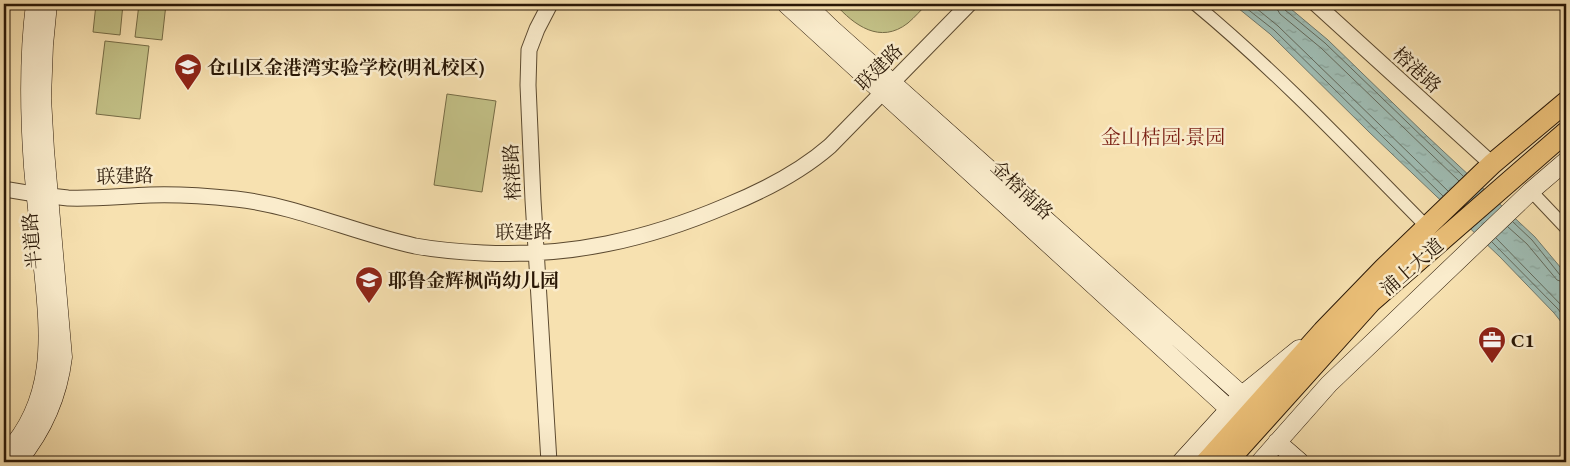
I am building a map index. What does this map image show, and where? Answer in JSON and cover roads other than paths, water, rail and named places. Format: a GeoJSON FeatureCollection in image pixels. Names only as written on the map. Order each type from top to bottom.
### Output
{"type":"FeatureCollection","features":[{"type":"Feature","properties":{"kind":"main road","name":"半道路"},"geometry":{"type":"LineString","coordinates":[[17,462],[38,435],[48,416],[58,387],[63,357],[29,88],[35,4]]}},
{"type":"Feature","properties":{"kind":"main road","name":"半道路"},"geometry":{"type":"LineString","coordinates":[[4,456],[23,432],[32,415],[39,398],[47,367],[48,325],[43,195],[45,150],[42,83],[48,4]]}},
{"type":"Feature","properties":{"kind":"main road","name":"金榕南路"},"geometry":{"type":"LineString","coordinates":[[786,4],[887,87],[1229,409]]}},
{"type":"Feature","properties":{"kind":"main road"},"geometry":{"type":"LineString","coordinates":[[806,4],[887,87],[1242,395]]}},
{"type":"Feature","properties":{"kind":"main road","name":"浦上大道"},"geometry":{"type":"LineString","coordinates":[[1206,462],[1323,331],[1426,226],[1492,164],[1566,102]]}},
{"type":"Feature","properties":{"kind":"main road","name":"浦上大道"},"geometry":{"type":"LineString","coordinates":[[1227,462],[1268,414],[1371,302],[1566,132]]}},
{"type":"Feature","properties":{"kind":"main road"},"geometry":{"type":"LineString","coordinates":[[1260,462],[1329,384],[1531,191],[1566,161]]}},
{"type":"Feature","properties":{"kind":"main road","name":"浦上大道"},"geometry":{"type":"LineString","coordinates":[[1182,462],[1242,395],[1323,331]]}},
{"type":"Feature","properties":{"kind":"main road"},"geometry":{"type":"LineString","coordinates":[[1277,442],[1300,462]]}},
{"type":"Feature","properties":{"kind":"street","name":"榕港路"},"geometry":{"type":"LineString","coordinates":[[549,462],[533,200],[528,62],[532,38],[550,4]]}},
{"type":"Feature","properties":{"kind":"street","name":"联建路"},"geometry":{"type":"LineString","coordinates":[[4,189],[43,195],[85,198],[171,194],[236,199],[294,210],[367,234],[417,246],[461,252],[537,254],[592,248],[643,236],[702,216],[751,196],[785,178],[822,153],[969,4]]}},
{"type":"Feature","properties":{"kind":"street"},"geometry":{"type":"LineString","coordinates":[[1195,4],[1322,120],[1426,226]]}},
{"type":"Feature","properties":{"kind":"street","name":"榕港路"},"geometry":{"type":"LineString","coordinates":[[1316,4],[1492,164]]}},
{"type":"Feature","properties":{"kind":"street"},"geometry":{"type":"LineString","coordinates":[[1531,191],[1566,228]]}},
{"type":"Feature","properties":{"kind":"water"},"geometry":{"type":"Polygon","coordinates":[[[1233,4],[1285,4],[1328,40],[1535,237],[1566,274],[1566,328],[1500,257],[1270,34],[1233,4]]]}},
{"type":"Feature","properties":{"kind":"place","name":"仓山区金港湾实验学校(明礼校区)"},"geometry":{"type":"Point","coordinates":[188,91]}},
{"type":"Feature","properties":{"kind":"place","name":"耶鲁金辉枫尚幼儿园"},"geometry":{"type":"Point","coordinates":[369,304]}},
{"type":"Feature","properties":{"kind":"place","name":"C1"},"geometry":{"type":"Point","coordinates":[1492,364]}},
{"type":"Feature","properties":{"kind":"district","name":"金山桔园·景园"},"geometry":{"type":"Point","coordinates":[1163,137]}}]}
